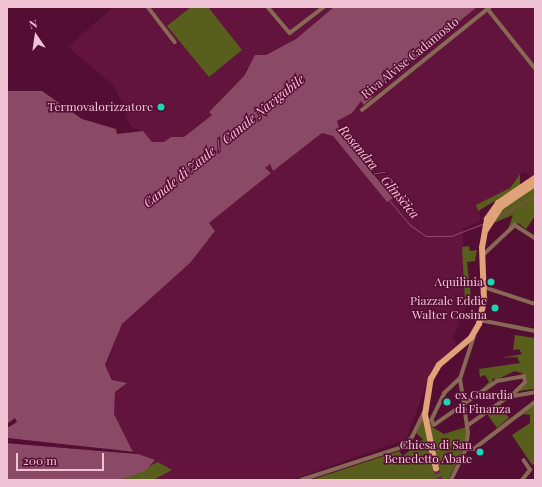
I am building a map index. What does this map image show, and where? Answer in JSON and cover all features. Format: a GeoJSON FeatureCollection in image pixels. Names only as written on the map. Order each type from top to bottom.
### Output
{"type":"FeatureCollection","features":[{"type":"Feature","properties":{"kind":"main road"},"geometry":{"type":"LineString","coordinates":[[436,469],[425,410],[436,368],[475,333],[480,320],[484,288],[482,242],[488,221],[498,203],[535,178]]}},
{"type":"Feature","properties":{"kind":"main road"},"geometry":{"type":"LineString","coordinates":[[488,221],[501,207],[535,184]]}},
{"type":"Feature","properties":{"kind":"street"},"geometry":{"type":"LineString","coordinates":[[148,7],[175,42]]}},
{"type":"Feature","properties":{"kind":"street"},"geometry":{"type":"LineString","coordinates":[[268,7],[290,33],[324,7]]}},
{"type":"Feature","properties":{"kind":"street"},"geometry":{"type":"LineString","coordinates":[[489,8],[535,68]]}},
{"type":"Feature","properties":{"kind":"street","name":"Riva Alvise Cadamosto"},"geometry":{"type":"LineString","coordinates":[[362,110],[489,8]]}},
{"type":"Feature","properties":{"kind":"street"},"geometry":{"type":"LineString","coordinates":[[482,256],[516,225],[535,238]]}},
{"type":"Feature","properties":{"kind":"street"},"geometry":{"type":"LineString","coordinates":[[484,288],[535,304]]}},
{"type":"Feature","properties":{"kind":"street"},"geometry":{"type":"LineString","coordinates":[[480,320],[535,331]]}},
{"type":"Feature","properties":{"kind":"street"},"geometry":{"type":"LineString","coordinates":[[467,426],[515,393],[526,382],[524,376],[497,381],[436,426],[433,424],[445,393],[460,379],[471,352],[475,333]]}},
{"type":"Feature","properties":{"kind":"street"},"geometry":{"type":"LineString","coordinates":[[466,342],[471,352]]}},
{"type":"Feature","properties":{"kind":"street"},"geometry":{"type":"LineString","coordinates":[[451,480],[466,450],[467,426],[460,379]]}},
{"type":"Feature","properties":{"kind":"street"},"geometry":{"type":"LineString","coordinates":[[515,393],[535,392]]}},
{"type":"Feature","properties":{"kind":"street"},"geometry":{"type":"LineString","coordinates":[[466,450],[474,450],[535,402]]}},
{"type":"Feature","properties":{"kind":"street"},"geometry":{"type":"LineString","coordinates":[[302,480],[402,447],[412,437],[425,410]]}},
{"type":"Feature","properties":{"kind":"street"},"geometry":{"type":"LineString","coordinates":[[522,480],[530,470],[524,461]]}},
{"type":"Feature","properties":{"kind":"shaded area"},"geometry":{"type":"Polygon","coordinates":[[[113,7],[334,7],[296,39],[263,56],[245,69],[244,76],[209,111],[212,115],[184,137],[171,137],[164,142],[152,142],[143,131],[130,126],[124,111],[126,109],[113,85],[68,47],[113,7]]]}},
{"type":"Feature","properties":{"kind":"shaded area"},"geometry":{"type":"Polygon","coordinates":[[[477,7],[535,7],[535,174],[530,176],[524,172],[518,176],[510,188],[480,209],[480,221],[463,229],[465,310],[453,338],[456,345],[432,369],[406,439],[292,480],[120,480],[135,456],[7,443],[7,438],[134,453],[114,414],[115,392],[126,383],[114,381],[106,367],[122,324],[190,263],[215,231],[209,223],[267,171],[264,168],[270,164],[273,171],[322,133],[333,136],[387,202],[388,189],[341,135],[337,121],[351,113],[361,101],[364,104],[373,97],[370,94],[477,7]]]}},
{"type":"Feature","properties":{"kind":"green space"},"geometry":{"type":"Polygon","coordinates":[[[191,7],[208,7],[242,50],[209,77],[167,26],[191,7]]]}},
{"type":"Feature","properties":{"kind":"green space"},"geometry":{"type":"Polygon","coordinates":[[[520,174],[520,186],[478,211],[476,205],[510,188],[520,174]]]}},
{"type":"Feature","properties":{"kind":"green space"},"geometry":{"type":"Polygon","coordinates":[[[535,187],[535,216],[526,229],[518,223],[508,229],[513,215],[491,224],[503,208],[535,187]]]}},
{"type":"Feature","properties":{"kind":"green space"},"geometry":{"type":"Polygon","coordinates":[[[469,246],[470,251],[477,250],[475,261],[467,262],[472,306],[465,302],[462,247],[469,246]]]}},
{"type":"Feature","properties":{"kind":"green space"},"geometry":{"type":"Polygon","coordinates":[[[515,335],[535,338],[535,389],[518,391],[528,382],[524,374],[515,371],[496,380],[493,378],[492,383],[481,390],[489,382],[485,375],[480,377],[479,369],[520,363],[517,357],[501,358],[522,354],[519,349],[513,350],[515,335]]]}},
{"type":"Feature","properties":{"kind":"green space"},"geometry":{"type":"Polygon","coordinates":[[[535,403],[535,463],[532,465],[512,435],[530,423],[530,415],[524,414],[505,425],[535,403]]]}},
{"type":"Feature","properties":{"kind":"green space"},"geometry":{"type":"Polygon","coordinates":[[[499,405],[509,418],[497,428],[487,414],[499,405]]]}},
{"type":"Feature","properties":{"kind":"green space"},"geometry":{"type":"Polygon","coordinates":[[[423,416],[434,470],[439,468],[427,416],[432,427],[444,434],[466,427],[466,444],[448,480],[311,480],[399,451],[403,456],[423,439],[416,433],[423,416]]]}},
{"type":"Feature","properties":{"kind":"green space"},"geometry":{"type":"Polygon","coordinates":[[[158,462],[172,470],[153,480],[120,480],[158,462]]]}},
{"type":"Feature","properties":{"kind":"water","name":"Canale di Zaule / Canale Navigabile"},"geometry":{"type":"Polygon","coordinates":[[[334,7],[477,7],[370,94],[373,97],[364,105],[361,101],[352,113],[337,121],[341,135],[393,198],[387,202],[333,136],[322,133],[273,171],[270,164],[265,168],[271,173],[209,223],[215,231],[190,263],[122,324],[105,365],[112,380],[127,383],[115,392],[114,414],[134,454],[7,438],[7,428],[17,422],[15,418],[7,424],[7,91],[42,91],[82,119],[116,129],[117,134],[143,131],[152,142],[164,142],[171,137],[184,137],[212,115],[209,112],[244,76],[255,55],[266,55],[296,39],[334,7]]]}},
{"type":"Feature","properties":{"kind":"water"},"geometry":{"type":"Polygon","coordinates":[[[7,443],[138,454],[155,460],[146,470],[120,480],[7,480],[7,443]]]}},
{"type":"Feature","properties":{"kind":"pier"},"geometry":{"type":"Polygon","coordinates":[[[7,438],[136,452],[137,454],[7,443],[11,441],[7,438]]]}},
{"type":"Feature","properties":{"kind":"waterway","name":"Rosandra / Glinščica"},"geometry":{"type":"LineString","coordinates":[[497,217],[535,196]]}},
{"type":"Feature","properties":{"kind":"waterway","name":"Rosandra / Glinščica"},"geometry":{"type":"LineString","coordinates":[[389,200],[410,225],[426,236],[451,236],[483,224]]}},
{"type":"Feature","properties":{"kind":"tunnel"},"geometry":{"type":"LineString","coordinates":[[436,469],[440,480]]}},
{"type":"Feature","properties":{"kind":"place","name":"Termovalorizzatore"},"geometry":{"type":"Point","coordinates":[161,107]}},
{"type":"Feature","properties":{"kind":"place","name":"Aquilinia"},"geometry":{"type":"Point","coordinates":[491,282]}},
{"type":"Feature","properties":{"kind":"place","name":"Piazzale Eddie Walter Cosina"},"geometry":{"type":"Point","coordinates":[495,308]}},
{"type":"Feature","properties":{"kind":"place","name":"ex Guardia di Finanza"},"geometry":{"type":"Point","coordinates":[447,402]}},
{"type":"Feature","properties":{"kind":"place","name":"Chiesa di San Benedetto Abate"},"geometry":{"type":"Point","coordinates":[480,452]}}]}
